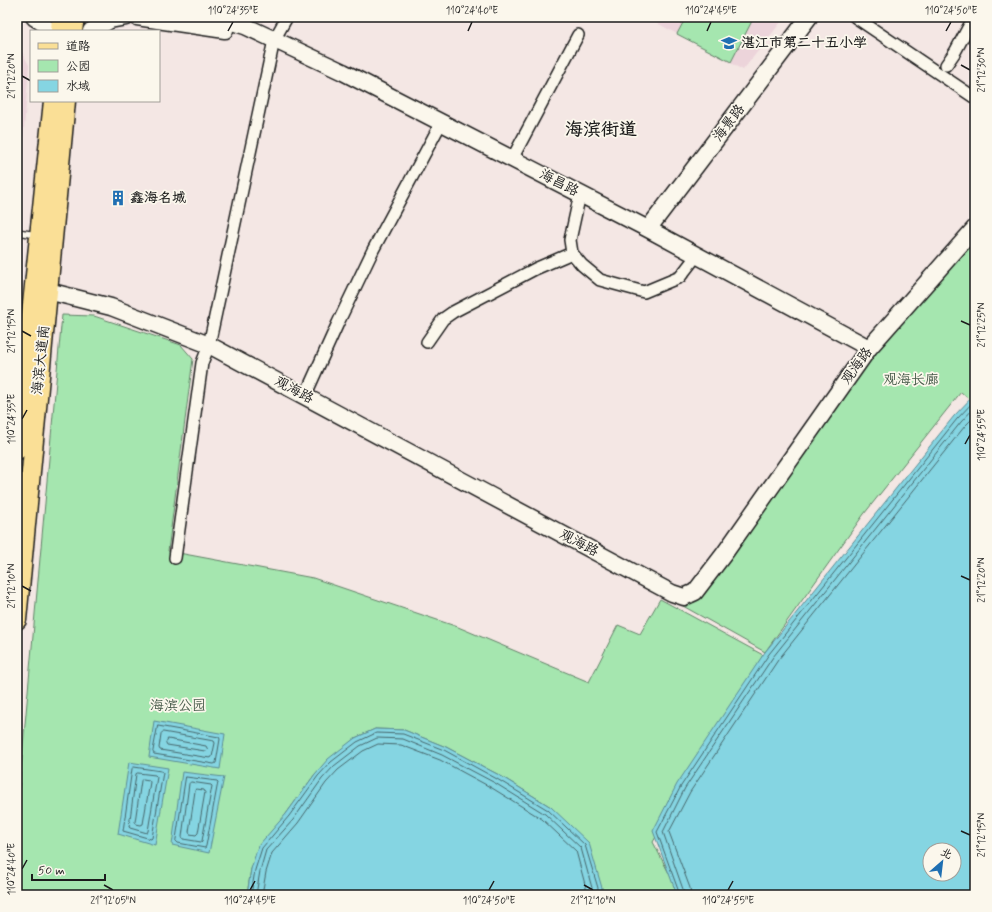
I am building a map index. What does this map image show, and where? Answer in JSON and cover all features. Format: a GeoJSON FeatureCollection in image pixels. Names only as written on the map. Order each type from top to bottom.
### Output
{"type":"FeatureCollection","features":[{"type":"Feature","properties":{"kind":"main road"},"geometry":{"type":"LineString","coordinates":[[60,30],[61,17]]}},
{"type":"Feature","properties":{"kind":"main road"},"geometry":{"type":"LineString","coordinates":[[73,30],[75,17]]}},
{"type":"Feature","properties":{"kind":"main road","name":"海滨大道南"},"geometry":{"type":"LineString","coordinates":[[17,450],[53,102]]}},
{"type":"Feature","properties":{"kind":"main road","name":"海滨大道南"},"geometry":{"type":"LineString","coordinates":[[17,620],[66,102]]}},
{"type":"Feature","properties":{"kind":"street"},"geometry":{"type":"LineString","coordinates":[[34,17],[43,23],[47,30]]}},
{"type":"Feature","properties":{"kind":"street"},"geometry":{"type":"LineString","coordinates":[[93,30],[110,20],[126,17]]}},
{"type":"Feature","properties":{"kind":"street"},"geometry":{"type":"LineString","coordinates":[[137,17],[226,30],[245,26]]}},
{"type":"Feature","properties":{"kind":"street","name":"海昌路"},"geometry":{"type":"LineString","coordinates":[[211,17],[245,26],[343,72],[648,229],[869,348]]}},
{"type":"Feature","properties":{"kind":"street"},"geometry":{"type":"LineString","coordinates":[[175,558],[202,363],[209,345],[274,40],[287,17]]}},
{"type":"Feature","properties":{"kind":"street","name":"海景路"},"geometry":{"type":"LineString","coordinates":[[648,229],[809,17]]}},
{"type":"Feature","properties":{"kind":"street"},"geometry":{"type":"LineString","coordinates":[[855,17],[975,98]]}},
{"type":"Feature","properties":{"kind":"street"},"geometry":{"type":"LineString","coordinates":[[946,64],[975,18]]}},
{"type":"Feature","properties":{"kind":"street"},"geometry":{"type":"LineString","coordinates":[[512,159],[578,35]]}},
{"type":"Feature","properties":{"kind":"street"},"geometry":{"type":"LineString","coordinates":[[305,396],[338,322],[373,250],[441,123]]}},
{"type":"Feature","properties":{"kind":"street"},"geometry":{"type":"LineString","coordinates":[[580,194],[570,240],[572,253],[582,265],[600,280],[644,292],[680,277],[696,255]]}},
{"type":"Feature","properties":{"kind":"street","name":"观海路"},"geometry":{"type":"LineString","coordinates":[[48,291],[111,308],[209,345],[672,593],[684,597],[695,592],[724,554],[869,348],[975,228]]}},
{"type":"Feature","properties":{"kind":"street"},"geometry":{"type":"LineString","coordinates":[[427,342],[443,319],[453,312],[535,269],[572,253]]}},
{"type":"Feature","properties":{"kind":"lane"},"geometry":{"type":"LineString","coordinates":[[17,232],[39,235]]}},
{"type":"Feature","properties":{"kind":"shaded area","name":"湛江市第二十五小学"},"geometry":{"type":"Polygon","coordinates":[[[646,17],[785,17],[743,70],[646,17]]]}},
{"type":"Feature","properties":{"kind":"shaded area"},"geometry":{"type":"Polygon","coordinates":[[[17,43],[29,65],[17,218],[17,43]]]}},
{"type":"Feature","properties":{"kind":"green space"},"geometry":{"type":"Polygon","coordinates":[[[686,17],[754,17],[731,62],[677,34],[686,17]]]}},
{"type":"Feature","properties":{"kind":"green space","name":"观海长廊"},"geometry":{"type":"Polygon","coordinates":[[[975,236],[975,375],[972,378],[975,381],[975,394],[970,400],[961,392],[864,514],[765,652],[683,606],[694,588],[876,348],[975,236]]]}},
{"type":"Feature","properties":{"kind":"green space","name":"海滨公园"},"geometry":{"type":"Polygon","coordinates":[[[62,315],[94,316],[181,345],[193,359],[168,551],[313,578],[458,627],[589,682],[618,625],[640,634],[660,599],[763,655],[653,842],[680,895],[600,895],[602,888],[551,807],[499,775],[446,747],[404,730],[375,729],[355,738],[315,774],[286,814],[251,869],[247,895],[17,895],[17,813],[62,315]]]}},
{"type":"Feature","properties":{"kind":"water"},"geometry":{"type":"Polygon","coordinates":[[[975,394],[975,895],[677,895],[653,831],[677,784],[765,652],[954,416],[975,394]]]}},
{"type":"Feature","properties":{"kind":"water"},"geometry":{"type":"Polygon","coordinates":[[[154,721],[225,734],[220,769],[149,757],[154,721]]]}},
{"type":"Feature","properties":{"kind":"water"},"geometry":{"type":"Polygon","coordinates":[[[375,729],[404,730],[446,747],[499,775],[551,807],[589,843],[602,888],[600,895],[247,895],[251,869],[258,846],[286,814],[315,774],[328,759],[355,738],[375,729]]]}},
{"type":"Feature","properties":{"kind":"water"},"geometry":{"type":"Polygon","coordinates":[[[129,762],[168,768],[155,845],[118,834],[129,762]]]}},
{"type":"Feature","properties":{"kind":"water"},"geometry":{"type":"Polygon","coordinates":[[[182,772],[224,777],[209,853],[172,845],[182,772]]]}},
{"type":"Feature","properties":{"kind":"place","name":"湛江市第二十五小学"},"geometry":{"type":"Point","coordinates":[729,43]}},
{"type":"Feature","properties":{"kind":"place","name":"鑫海名城"},"geometry":{"type":"Point","coordinates":[118,198]}},
{"type":"Feature","properties":{"kind":"district","name":"海滨街道"},"geometry":{"type":"Point","coordinates":[601,130]}}]}
